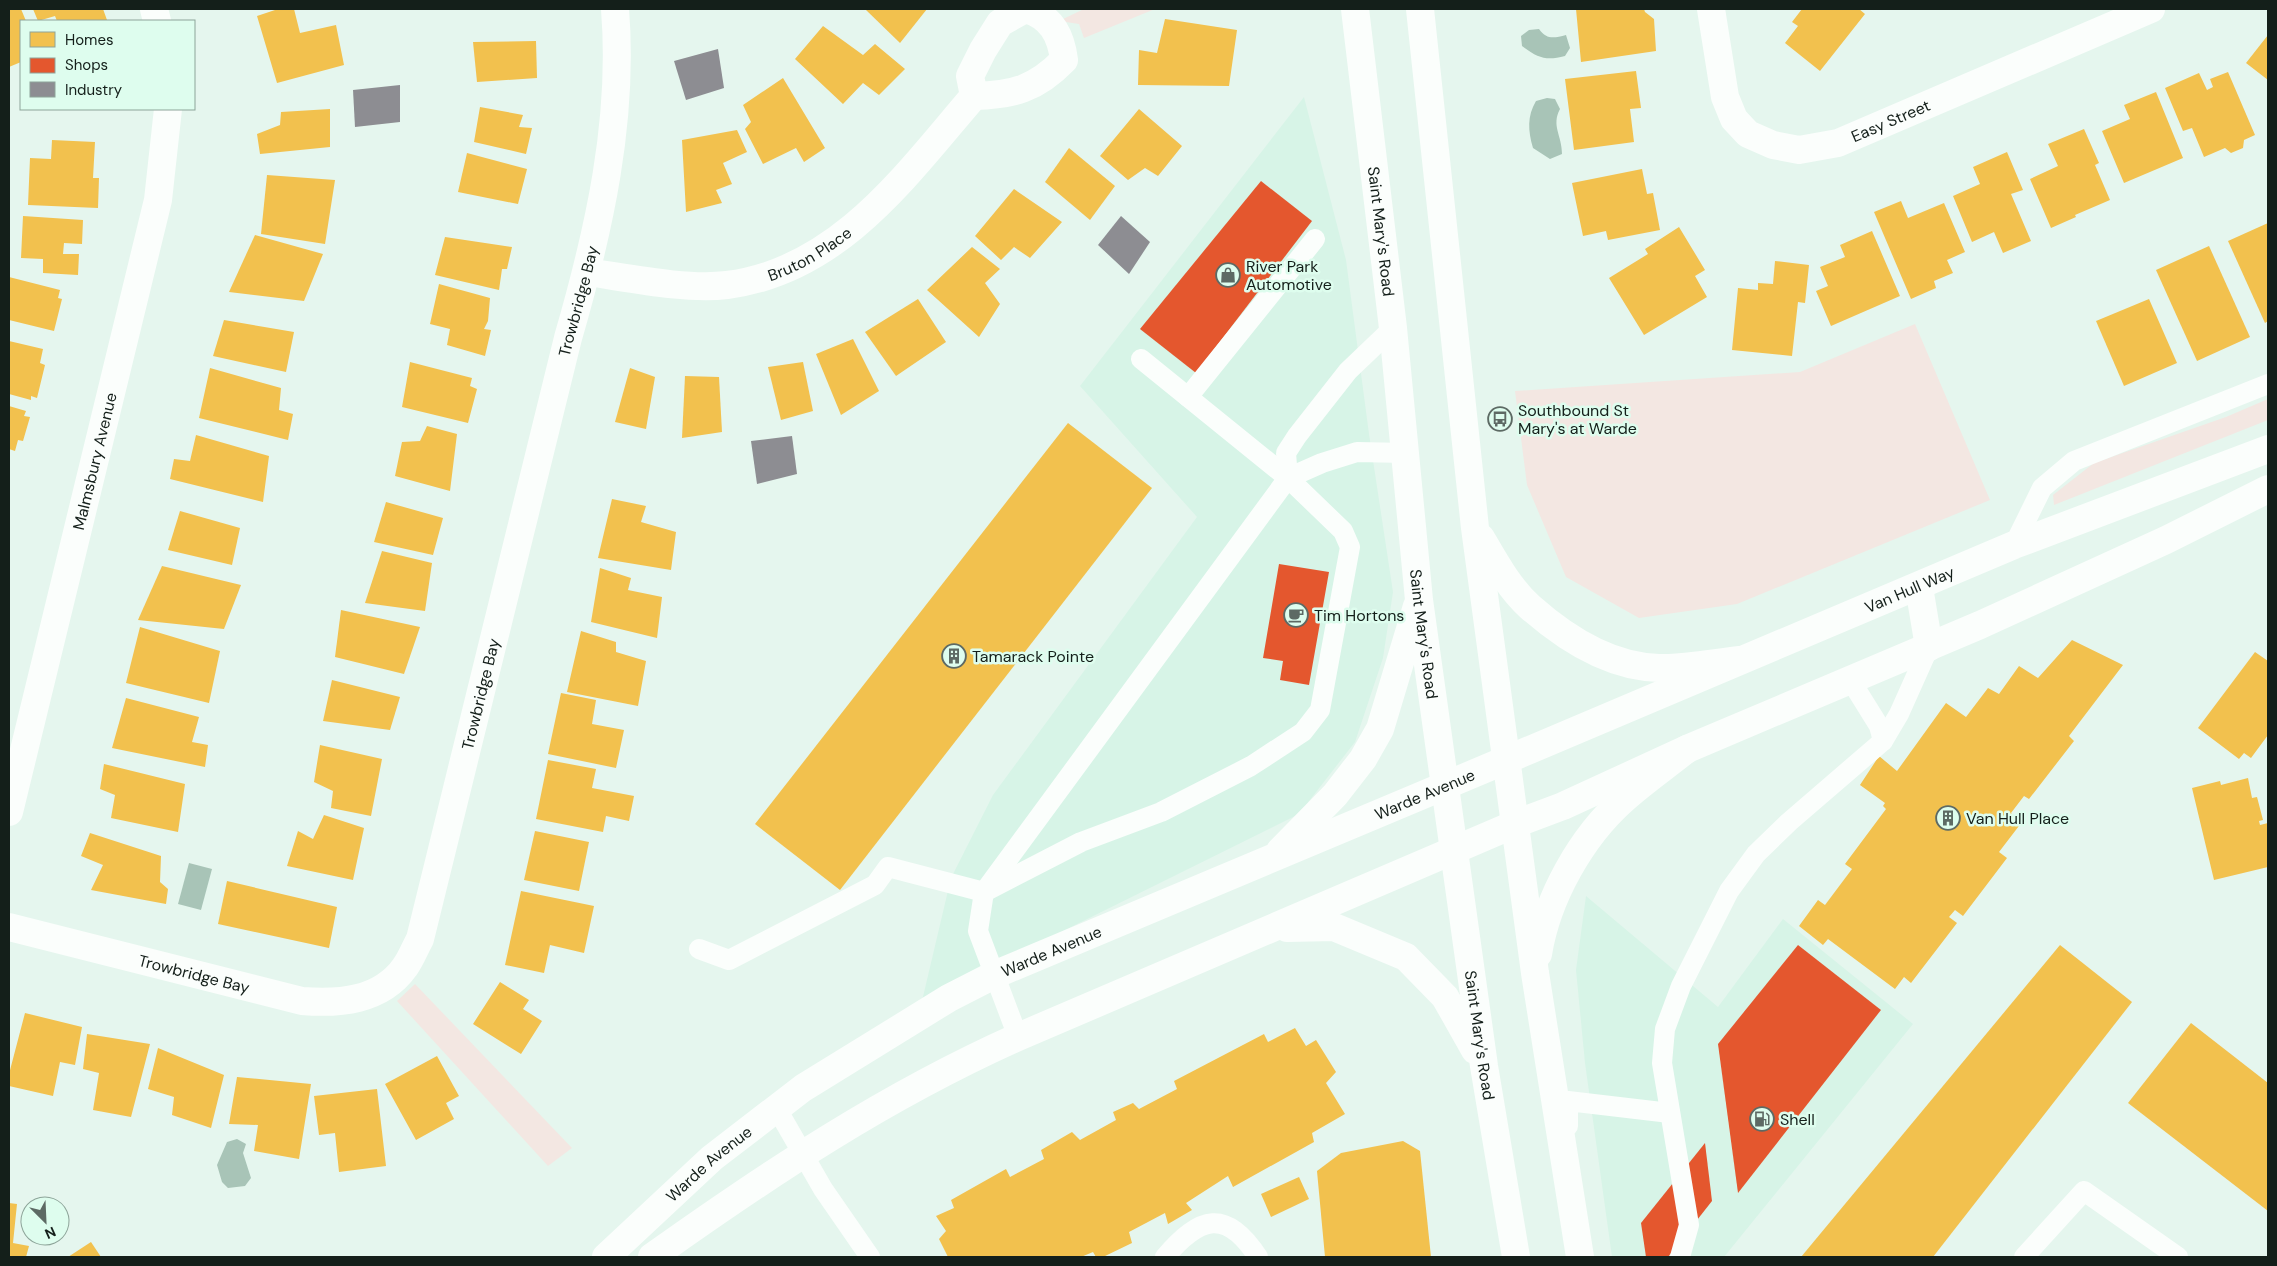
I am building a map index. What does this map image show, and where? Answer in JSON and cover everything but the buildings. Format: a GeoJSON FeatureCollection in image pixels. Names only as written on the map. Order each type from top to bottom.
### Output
{"type":"FeatureCollection","features":[{"type":"Feature","properties":{"kind":"main road","name":"Trowbridge Bay"},"geometry":{"type":"LineString","coordinates":[[9,927],[302,1001],[334,1003],[364,996],[390,983],[405,967],[420,939],[568,338],[587,272],[611,149],[618,50],[615,9]]}},
{"type":"Feature","properties":{"kind":"main road","name":"Saint Mary's Road"},"geometry":{"type":"LineString","coordinates":[[1355,9],[1393,328],[1419,600],[1484,1066],[1516,1257]]}},
{"type":"Feature","properties":{"kind":"main road"},"geometry":{"type":"LineString","coordinates":[[1420,9],[1475,528],[1534,973],[1580,1257]]}},
{"type":"Feature","properties":{"kind":"main road","name":"Easy Street"},"geometry":{"type":"LineString","coordinates":[[1711,9],[1725,96],[1734,119],[1748,134],[1773,145],[1799,150],[1838,143],[2151,9]]}},
{"type":"Feature","properties":{"kind":"main road","name":"Bruton Place"},"geometry":{"type":"LineString","coordinates":[[587,272],[700,286],[727,285],[760,278],[795,266],[829,246],[864,220],[890,194],[974,96]]}},
{"type":"Feature","properties":{"kind":"main road","name":"Malmsbury Avenue"},"geometry":{"type":"LineString","coordinates":[[9,812],[158,200],[168,110]]}},
{"type":"Feature","properties":{"kind":"main road","name":"Van Hull Way"},"geometry":{"type":"LineString","coordinates":[[1553,739],[1919,587],[2014,545],[2268,449]]}},
{"type":"Feature","properties":{"kind":"main road"},"geometry":{"type":"LineString","coordinates":[[652,1257],[744,1191],[802,1154],[899,1096],[971,1058],[1515,824],[1563,806],[1688,749],[1929,647],[2166,540],[2268,489]]}},
{"type":"Feature","properties":{"kind":"main road"},"geometry":{"type":"LineString","coordinates":[[1475,528],[1502,574],[1530,606],[1578,642],[1603,656],[1628,664],[1659,668],[1740,660]]}},
{"type":"Feature","properties":{"kind":"main road"},"geometry":{"type":"LineString","coordinates":[[1919,587],[1929,647]]}},
{"type":"Feature","properties":{"kind":"main road"},"geometry":{"type":"LineString","coordinates":[[1271,860],[1335,795],[1363,759],[1380,728],[1419,600]]}},
{"type":"Feature","properties":{"kind":"main road","name":"Warde Avenue"},"geometry":{"type":"LineString","coordinates":[[606,1257],[712,1158],[803,1088],[941,1003],[994,975],[1271,860],[1553,739]]}},
{"type":"Feature","properties":{"kind":"main road"},"geometry":{"type":"LineString","coordinates":[[1534,973],[1541,932],[1564,878],[1585,846],[1601,823],[1624,799],[1688,749]]}},
{"type":"Feature","properties":{"kind":"main road"},"geometry":{"type":"LineString","coordinates":[[1271,929],[1334,927],[1406,957],[1445,996],[1484,1066]]}},
{"type":"Feature","properties":{"kind":"lane"},"geometry":{"type":"LineString","coordinates":[[1188,397],[1314,239]]}},
{"type":"Feature","properties":{"kind":"lane"},"geometry":{"type":"LineString","coordinates":[[1288,478],[1286,453],[1297,436],[1348,371],[1393,328]]}},
{"type":"Feature","properties":{"kind":"lane"},"geometry":{"type":"LineString","coordinates":[[699,949],[729,960],[875,885],[888,867],[984,892],[1081,842],[1162,812],[1251,766],[1304,732],[1320,710],[1350,547],[1343,531],[1288,478],[1141,359]]}},
{"type":"Feature","properties":{"kind":"lane"},"geometry":{"type":"LineString","coordinates":[[2014,545],[2042,488],[2074,462],[2268,384]]}},
{"type":"Feature","properties":{"kind":"lane"},"geometry":{"type":"LineString","coordinates":[[1018,1037],[978,931],[984,892],[1288,478],[1322,463],[1357,452],[1406,453]]}},
{"type":"Feature","properties":{"kind":"lane"},"geometry":{"type":"LineString","coordinates":[[1680,1257],[1689,1225],[1662,1063],[1666,1029],[1681,986],[1729,891],[1756,854],[1789,822],[1883,741],[1899,714],[1929,647]]}},
{"type":"Feature","properties":{"kind":"lane"},"geometry":{"type":"LineString","coordinates":[[1851,681],[1879,726],[1883,741]]}},
{"type":"Feature","properties":{"kind":"lane"},"geometry":{"type":"LineString","coordinates":[[1566,1173],[1568,1101],[1670,1112]]}},
{"type":"Feature","properties":{"kind":"lane"},"geometry":{"type":"LineString","coordinates":[[776,1109],[823,1189],[870,1257]]}},
{"type":"Feature","properties":{"kind":"lane"},"geometry":{"type":"LineString","coordinates":[[2024,1257],[2084,1191],[2178,1257]]}},
{"type":"Feature","properties":{"kind":"lane"},"geometry":{"type":"LineString","coordinates":[[1165,1257],[1192,1229],[1215,1222],[1239,1232],[1258,1257]]}},
{"type":"Feature","properties":{"kind":"shaded area"},"geometry":{"type":"Polygon","coordinates":[[[1084,9],[1155,9],[1084,38],[1079,24],[1059,21],[1084,9]]]}},
{"type":"Feature","properties":{"kind":"shaded area"},"geometry":{"type":"Polygon","coordinates":[[[1539,29],[1548,37],[1566,35],[1570,48],[1565,56],[1542,57],[1522,46],[1521,36],[1529,30],[1539,29]]]}},
{"type":"Feature","properties":{"kind":"shaded area"},"geometry":{"type":"Polygon","coordinates":[[[1304,97],[1346,260],[1369,434],[1393,592],[1383,658],[1355,742],[1299,814],[922,1001],[951,878],[993,795],[1197,517],[1080,386],[1304,97]]]}},
{"type":"Feature","properties":{"kind":"shaded area"},"geometry":{"type":"Polygon","coordinates":[[[1547,98],[1555,99],[1560,109],[1557,126],[1562,147],[1562,154],[1550,159],[1533,148],[1529,130],[1531,112],[1536,101],[1547,98]]]}},
{"type":"Feature","properties":{"kind":"shaded area"},"geometry":{"type":"Polygon","coordinates":[[[1915,324],[1990,500],[1737,604],[1639,618],[1566,577],[1527,485],[1515,391],[1800,372],[1915,324]]]}},
{"type":"Feature","properties":{"kind":"shaded area"},"geometry":{"type":"Polygon","coordinates":[[[2268,399],[2268,420],[2054,505],[2053,495],[2094,463],[2226,417],[2268,399]]]}},
{"type":"Feature","properties":{"kind":"shaded area"},"geometry":{"type":"Polygon","coordinates":[[[189,863],[212,869],[201,910],[178,904],[189,863]]]}},
{"type":"Feature","properties":{"kind":"shaded area"},"geometry":{"type":"Polygon","coordinates":[[[1586,896],[1718,1007],[1783,919],[1913,1024],[1724,1257],[1612,1257],[1585,1063],[1576,970],[1586,896]]]}},
{"type":"Feature","properties":{"kind":"shaded area"},"geometry":{"type":"Polygon","coordinates":[[[415,984],[572,1148],[548,1166],[397,1001],[415,984]]]}},
{"type":"Feature","properties":{"kind":"shaded area"},"geometry":{"type":"Polygon","coordinates":[[[237,1139],[246,1144],[243,1153],[251,1178],[245,1186],[228,1188],[222,1182],[217,1165],[227,1142],[237,1139]]]}},
{"type":"Feature","properties":{"kind":"place","name":"River Park Automotive"},"geometry":{"type":"Point","coordinates":[1228,275]}},
{"type":"Feature","properties":{"kind":"place","name":"Southbound St Mary's at Warde"},"geometry":{"type":"Point","coordinates":[1500,419]}},
{"type":"Feature","properties":{"kind":"place","name":"Tim Hortons"},"geometry":{"type":"Point","coordinates":[1296,615]}},
{"type":"Feature","properties":{"kind":"place","name":"Tamarack Pointe"},"geometry":{"type":"Point","coordinates":[954,656]}},
{"type":"Feature","properties":{"kind":"place","name":"Van Hull Place"},"geometry":{"type":"Point","coordinates":[1948,818]}},
{"type":"Feature","properties":{"kind":"place","name":"Shell"},"geometry":{"type":"Point","coordinates":[1762,1119]}}]}
